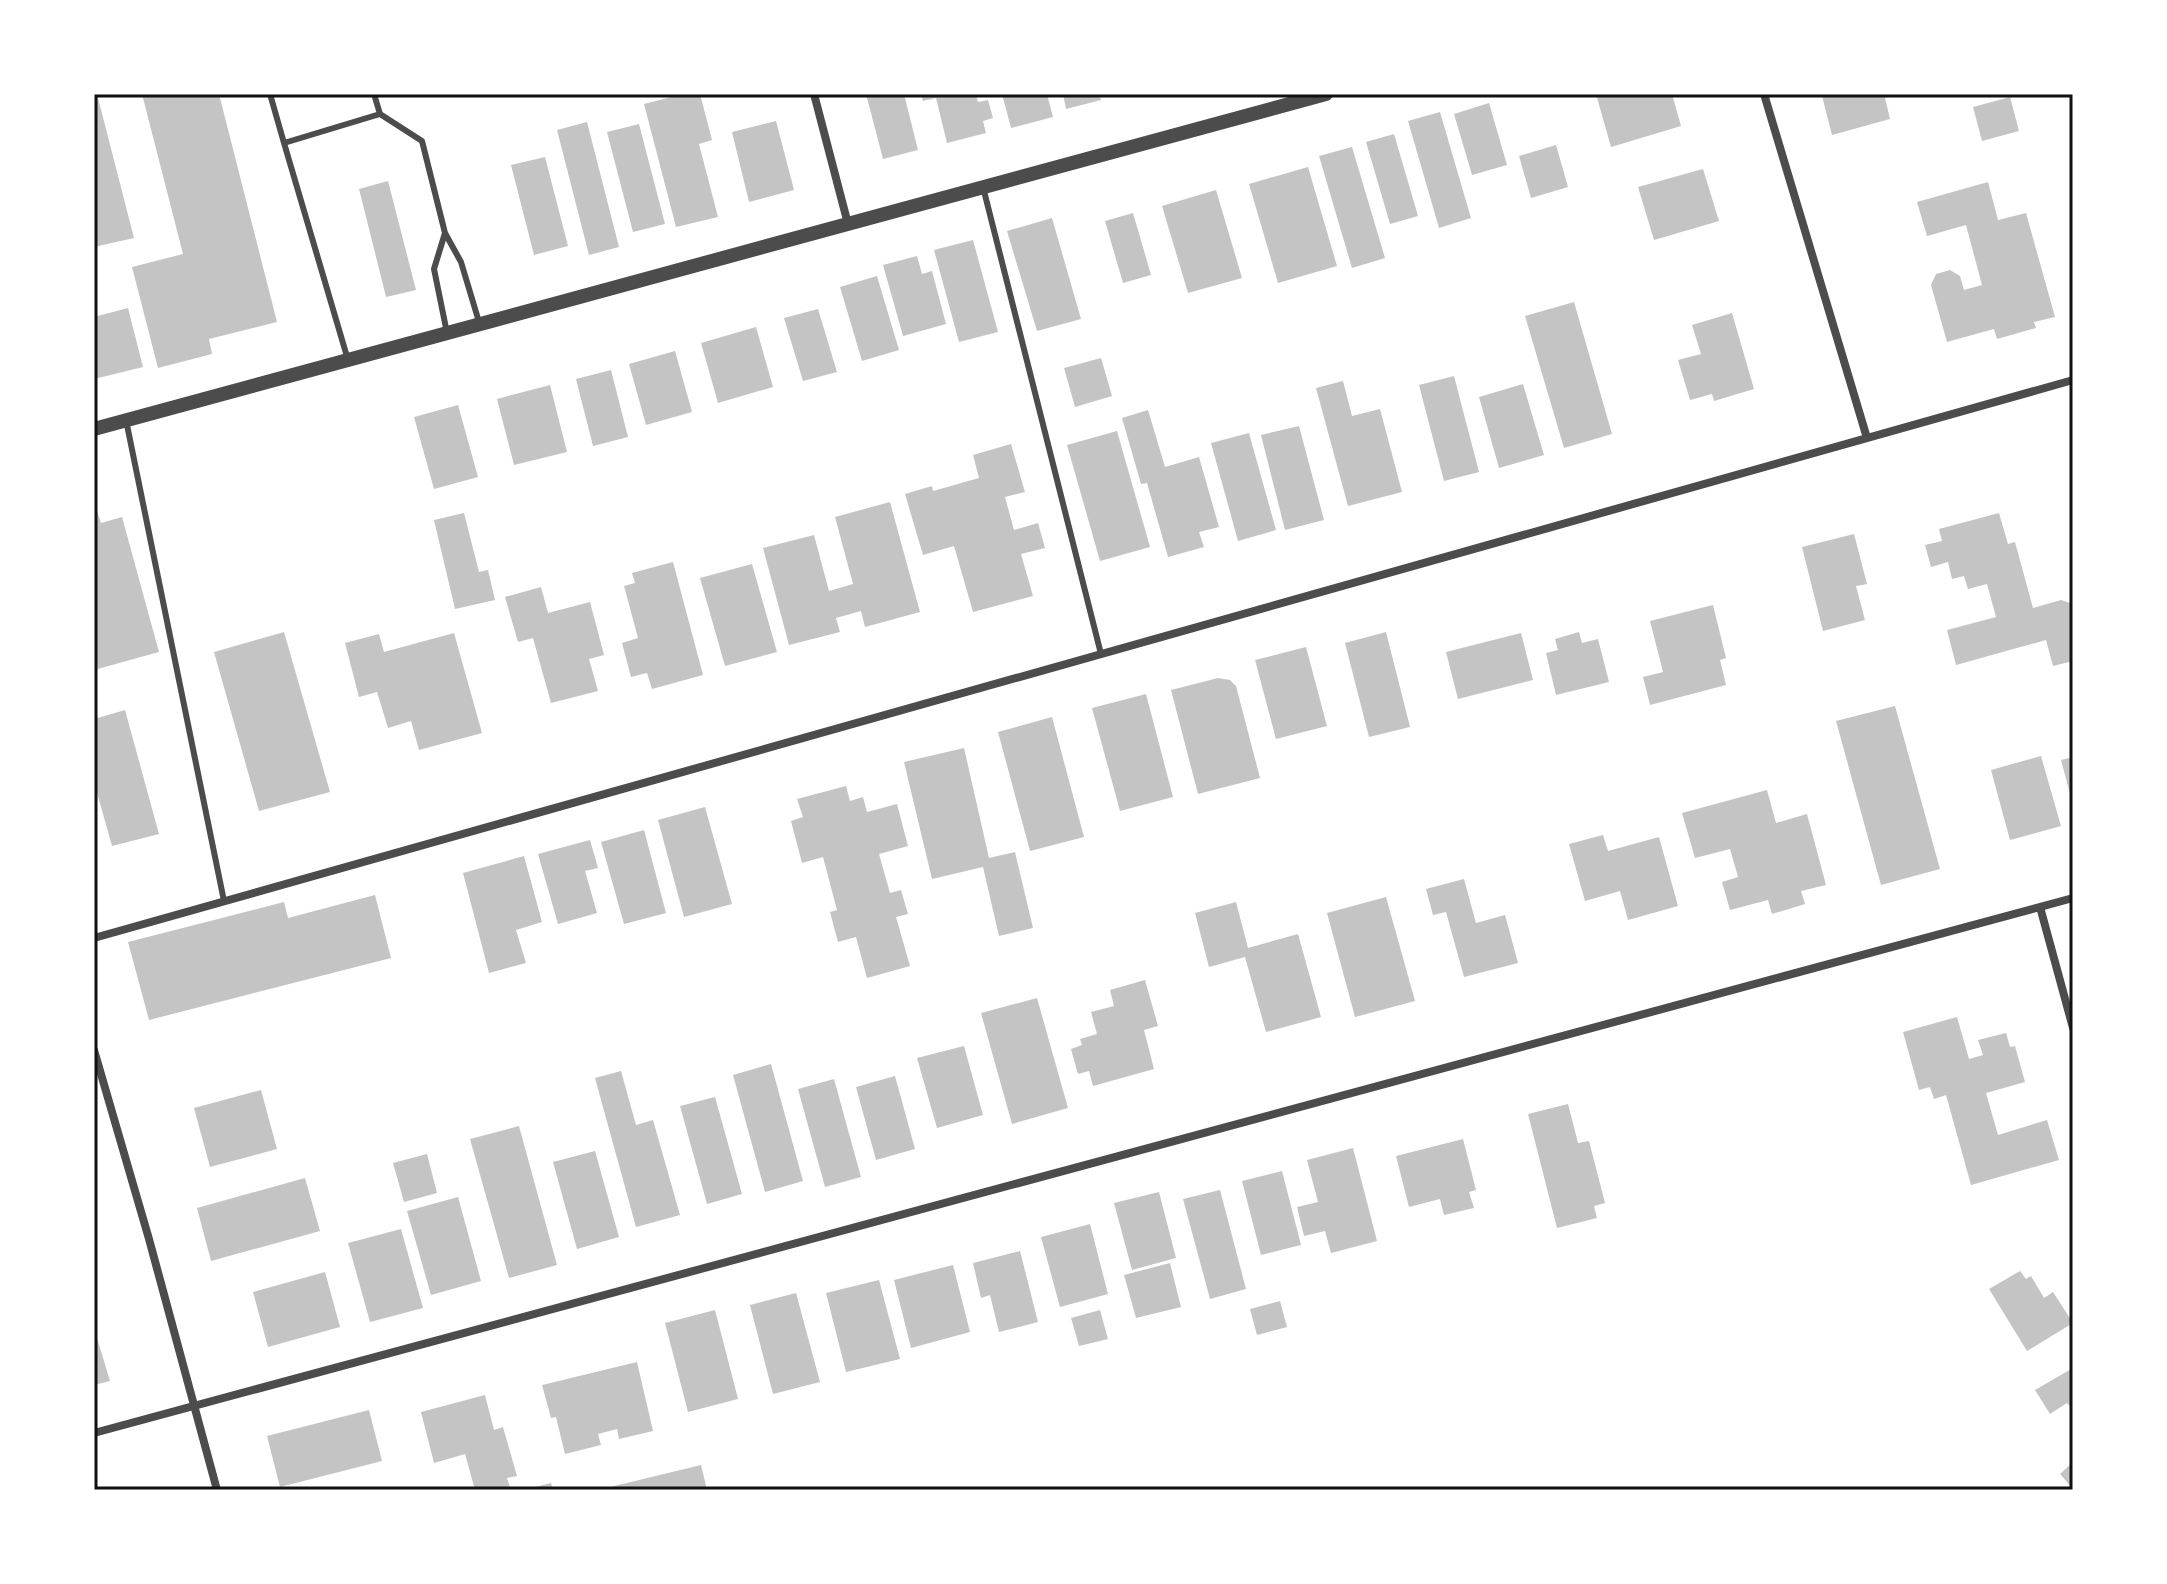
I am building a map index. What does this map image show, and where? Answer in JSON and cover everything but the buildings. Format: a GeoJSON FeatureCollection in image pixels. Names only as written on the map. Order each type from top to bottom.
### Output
{"type":"FeatureCollection","features":[{"type":"Feature","properties":{"kind":"street"},"geometry":{"type":"LineString","coordinates":[[814,94],[848,224]]}},
{"type":"Feature","properties":{"kind":"street"},"geometry":{"type":"LineString","coordinates":[[94,429],[1326,94]]}},
{"type":"Feature","properties":{"kind":"street"},"geometry":{"type":"LineString","coordinates":[[1764,94],[1867,438]]}},
{"type":"Feature","properties":{"kind":"street"},"geometry":{"type":"LineString","coordinates":[[94,938],[2073,380]]}},
{"type":"Feature","properties":{"kind":"street"},"geometry":{"type":"LineString","coordinates":[[94,1433],[2073,898]]}},
{"type":"Feature","properties":{"kind":"street"},"geometry":{"type":"LineString","coordinates":[[2040,907],[2073,1028]]}},
{"type":"Feature","properties":{"kind":"street"},"geometry":{"type":"LineString","coordinates":[[94,1050],[217,1490]]}},
{"type":"Feature","properties":{"kind":"lane"},"geometry":{"type":"LineString","coordinates":[[270,94],[348,360]]}},
{"type":"Feature","properties":{"kind":"lane"},"geometry":{"type":"LineString","coordinates":[[374,94],[380,114],[422,141],[445,233],[461,262],[480,324]]}},
{"type":"Feature","properties":{"kind":"lane"},"geometry":{"type":"LineString","coordinates":[[284,143],[380,114]]}},
{"type":"Feature","properties":{"kind":"lane"},"geometry":{"type":"LineString","coordinates":[[983,187],[1101,654]]}},
{"type":"Feature","properties":{"kind":"lane"},"geometry":{"type":"LineString","coordinates":[[445,233],[434,269],[447,333]]}},
{"type":"Feature","properties":{"kind":"lane"},"geometry":{"type":"LineString","coordinates":[[126,420],[224,901]]}}]}
